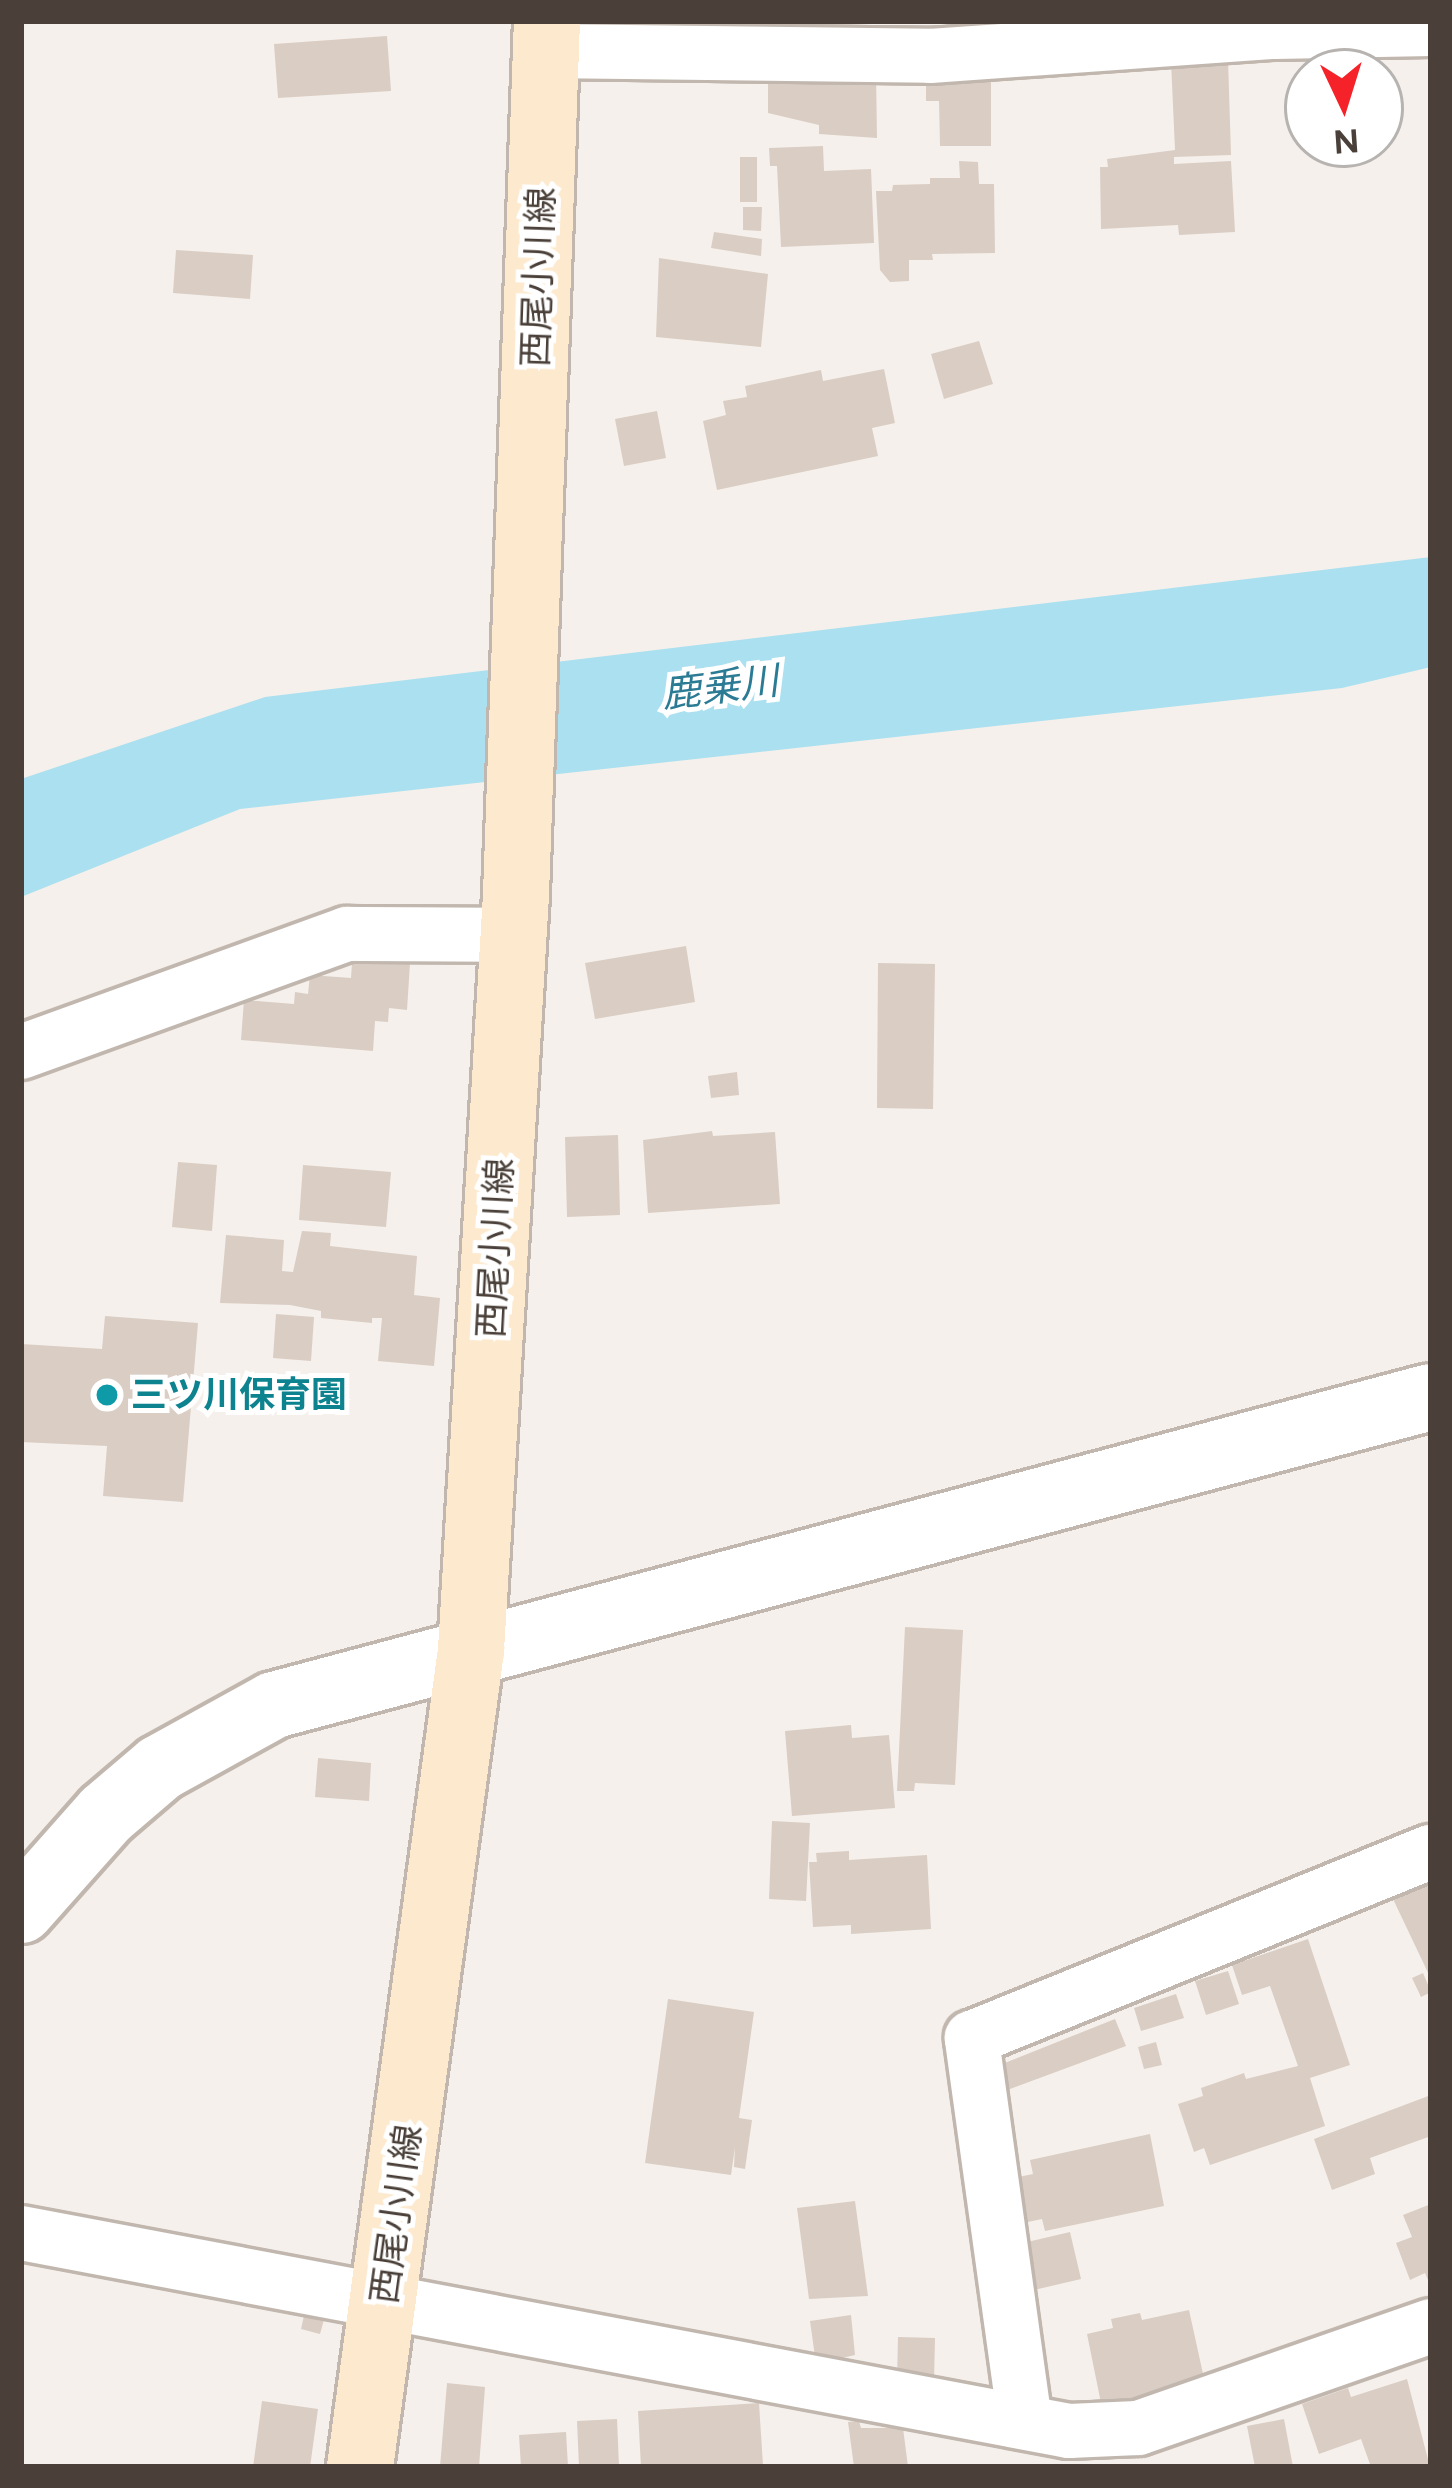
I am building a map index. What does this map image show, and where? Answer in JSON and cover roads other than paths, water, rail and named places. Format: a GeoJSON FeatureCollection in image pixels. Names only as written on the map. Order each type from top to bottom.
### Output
{"type":"FeatureCollection","features":[{"type":"Feature","properties":{"kind":"main road","name":"西尾小川線"},"geometry":{"type":"LineString","coordinates":[[360,2467],[471,1651],[515,914],[546,36]]}},
{"type":"Feature","properties":{"kind":"street"},"geometry":{"type":"LineString","coordinates":[[546,36],[930,56],[1274,32],[1431,29]]}},
{"type":"Feature","properties":{"kind":"street"},"geometry":{"type":"LineString","coordinates":[[21,1052],[347,934],[515,914]]}},
{"type":"Feature","properties":{"kind":"street"},"geometry":{"type":"LineString","coordinates":[[21,1910],[106,1814],[160,1768],[218,1732],[328,1687],[1431,1396]]}},
{"type":"Feature","properties":{"kind":"street"},"geometry":{"type":"LineString","coordinates":[[1025,2422],[972,2038],[1431,1852]]}},
{"type":"Feature","properties":{"kind":"street"},"geometry":{"type":"LineString","coordinates":[[21,2233],[1069,2431],[1138,2428],[1431,2326]]}},
{"type":"Feature","properties":{"kind":"water","name":"鹿乗川"},"geometry":{"type":"Polygon","coordinates":[[[1431,557],[1431,667],[1342,688],[240,809],[21,897],[21,779],[265,697],[1431,557]]]}},
{"type":"Feature","properties":{"kind":"place","name":"三ツ川保育園"},"geometry":{"type":"Point","coordinates":[107,1395]}}]}
